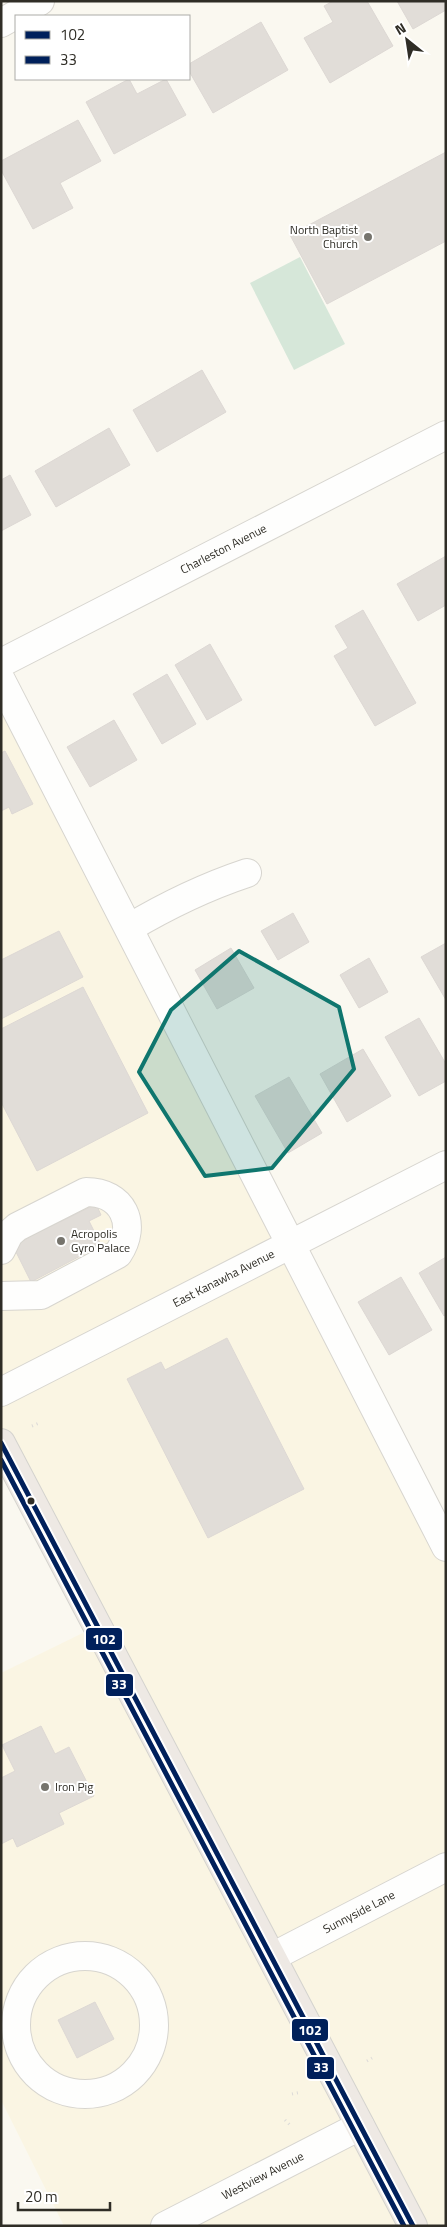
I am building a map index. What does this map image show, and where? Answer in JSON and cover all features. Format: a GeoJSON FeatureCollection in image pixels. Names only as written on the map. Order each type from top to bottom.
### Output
{"type":"FeatureCollection","features":[{"type":"Feature","properties":{"kind":"main road"},"geometry":{"type":"LineString","coordinates":[[1,1443],[413,2226]]}},
{"type":"Feature","properties":{"kind":"street"},"geometry":{"type":"LineString","coordinates":[[15,15],[40,1]]}},
{"type":"Feature","properties":{"kind":"street"},"geometry":{"type":"LineString","coordinates":[[1,23],[15,15]]}},
{"type":"Feature","properties":{"kind":"street","name":"Charleston Avenue"},"geometry":{"type":"LineString","coordinates":[[1,663],[446,435]]}},
{"type":"Feature","properties":{"kind":"street"},"geometry":{"type":"LineString","coordinates":[[1,680],[446,1547]]}},
{"type":"Feature","properties":{"kind":"street"},"geometry":{"type":"LineString","coordinates":[[129,928],[159,910],[207,888],[247,873]]}},
{"type":"Feature","properties":{"kind":"street","name":"East Kanawha Avenue"},"geometry":{"type":"LineString","coordinates":[[1,1392],[446,1165]]}},
{"type":"Feature","properties":{"kind":"street"},"geometry":{"type":"LineString","coordinates":[[1,1250],[9,1234],[17,1227],[86,1192],[97,1192],[112,1199],[124,1212],[127,1222],[127,1234],[118,1254],[41,1295],[1,1296]]}},
{"type":"Feature","properties":{"kind":"street","name":"Sunnyside Lane"},"geometry":{"type":"LineString","coordinates":[[272,1957],[446,1867]]}},
{"type":"Feature","properties":{"kind":"street"},"geometry":{"type":"LineString","coordinates":[[79,1956],[102,1957],[123,1967],[140,1981],[150,2001],[155,2024],[151,2047],[140,2067],[123,2083],[102,2093],[79,2094],[56,2089],[37,2076],[23,2058],[16,2036],[16,2012],[24,1991],[33,1979],[38,1973],[58,1961],[79,1956]]}},
{"type":"Feature","properties":{"kind":"street","name":"Westview Avenue"},"geometry":{"type":"LineString","coordinates":[[165,2226],[360,2126]]}},
{"type":"Feature","properties":{"kind":"path"},"geometry":{"type":"LineString","coordinates":[[32,1426],[39,1423]]}},
{"type":"Feature","properties":{"kind":"path"},"geometry":{"type":"LineString","coordinates":[[367,2061],[372,2058]]}},
{"type":"Feature","properties":{"kind":"path"},"geometry":{"type":"LineString","coordinates":[[292,2094],[301,2092]]}},
{"type":"Feature","properties":{"kind":"path"},"geometry":{"type":"LineString","coordinates":[[285,2120],[292,2127]]}},
{"type":"Feature","properties":{"kind":"highlighted area"},"geometry":{"type":"Polygon","coordinates":[[[239,951],[339,1007],[354,1069],[272,1168],[205,1176],[139,1072],[171,1010],[239,951]]]}},
{"type":"Feature","properties":{"kind":"shaded area"},"geometry":{"type":"Polygon","coordinates":[[[1,677],[446,1520],[446,2226],[64,2226],[1,2100],[1,1673],[97,1626],[1,1448],[1,677]]]}},
{"type":"Feature","properties":{"kind":"green space"},"geometry":{"type":"Polygon","coordinates":[[[300,257],[345,344],[294,370],[250,283],[300,257]]]}},
{"type":"Feature","properties":{"kind":"building"},"geometry":{"type":"Polygon","coordinates":[[[333,1],[367,1],[393,46],[330,83],[304,38],[333,22],[324,6],[333,1]]]}},
{"type":"Feature","properties":{"kind":"building"},"geometry":{"type":"Polygon","coordinates":[[[397,1],[446,1],[446,10],[413,29],[397,1]]]}},
{"type":"Feature","properties":{"kind":"building"},"geometry":{"type":"Polygon","coordinates":[[[261,22],[288,70],[213,113],[190,73],[190,63],[261,22]]]}},
{"type":"Feature","properties":{"kind":"building"},"geometry":{"type":"Polygon","coordinates":[[[127,80],[130,80],[137,94],[167,80],[186,115],[114,154],[86,102],[127,80]]]}},
{"type":"Feature","properties":{"kind":"building"},"geometry":{"type":"Polygon","coordinates":[[[78,120],[101,161],[60,183],[73,208],[33,229],[1,170],[1,161],[78,120]]]}},
{"type":"Feature","properties":{"kind":"building","name":"North Baptist Church"},"geometry":{"type":"Polygon","coordinates":[[[446,152],[446,241],[327,304],[290,235],[446,152]]]}},
{"type":"Feature","properties":{"kind":"building"},"geometry":{"type":"Polygon","coordinates":[[[202,370],[226,412],[157,452],[133,410],[202,370]]]}},
{"type":"Feature","properties":{"kind":"building"},"geometry":{"type":"Polygon","coordinates":[[[109,428],[130,465],[56,507],[35,471],[109,428]]]}},
{"type":"Feature","properties":{"kind":"building"},"geometry":{"type":"Polygon","coordinates":[[[10,475],[31,515],[1,531],[1,480],[10,475]]]}},
{"type":"Feature","properties":{"kind":"building"},"geometry":{"type":"Polygon","coordinates":[[[446,556],[446,605],[418,621],[397,584],[446,556]]]}},
{"type":"Feature","properties":{"kind":"building"},"geometry":{"type":"Polygon","coordinates":[[[363,610],[416,703],[375,726],[334,656],[348,648],[335,626],[363,610]]]}},
{"type":"Feature","properties":{"kind":"building"},"geometry":{"type":"Polygon","coordinates":[[[210,644],[242,700],[207,720],[175,665],[210,644]]]}},
{"type":"Feature","properties":{"kind":"building"},"geometry":{"type":"Polygon","coordinates":[[[167,674],[196,724],[162,744],[133,694],[167,674]]]}},
{"type":"Feature","properties":{"kind":"building"},"geometry":{"type":"Polygon","coordinates":[[[114,720],[137,760],[90,787],[67,747],[114,720]]]}},
{"type":"Feature","properties":{"kind":"building"},"geometry":{"type":"Polygon","coordinates":[[[5,751],[33,804],[12,814],[9,807],[1,811],[1,753],[5,751]]]}},
{"type":"Feature","properties":{"kind":"building"},"geometry":{"type":"Polygon","coordinates":[[[293,913],[309,942],[278,960],[261,931],[293,913]]]}},
{"type":"Feature","properties":{"kind":"building"},"geometry":{"type":"Polygon","coordinates":[[[59,931],[83,977],[1,1019],[1,960],[59,931]]]}},
{"type":"Feature","properties":{"kind":"building"},"geometry":{"type":"Polygon","coordinates":[[[446,943],[446,1000],[421,957],[446,943]]]}},
{"type":"Feature","properties":{"kind":"building"},"geometry":{"type":"Polygon","coordinates":[[[231,948],[254,988],[217,1009],[195,970],[231,948]]]}},
{"type":"Feature","properties":{"kind":"building"},"geometry":{"type":"Polygon","coordinates":[[[369,958],[388,992],[359,1008],[340,975],[369,958]]]}},
{"type":"Feature","properties":{"kind":"building"},"geometry":{"type":"Polygon","coordinates":[[[83,987],[148,1113],[37,1171],[1,1102],[1,1029],[83,987]]]}},
{"type":"Feature","properties":{"kind":"building"},"geometry":{"type":"Polygon","coordinates":[[[419,1018],[446,1064],[446,1081],[419,1096],[385,1037],[419,1018]]]}},
{"type":"Feature","properties":{"kind":"building"},"geometry":{"type":"Polygon","coordinates":[[[363,1049],[391,1096],[347,1122],[320,1074],[363,1049]]]}},
{"type":"Feature","properties":{"kind":"building"},"geometry":{"type":"Polygon","coordinates":[[[289,1077],[322,1133],[288,1153],[255,1096],[289,1077]]]}},
{"type":"Feature","properties":{"kind":"building","name":"Acropolis Gyro Palace"},"geometry":{"type":"Polygon","coordinates":[[[96,1204],[101,1215],[89,1221],[101,1245],[31,1282],[13,1246],[30,1237],[27,1230],[56,1215],[60,1222],[96,1204]]]}},
{"type":"Feature","properties":{"kind":"building"},"geometry":{"type":"Polygon","coordinates":[[[446,1257],[446,1315],[444,1316],[419,1273],[446,1257]]]}},
{"type":"Feature","properties":{"kind":"building"},"geometry":{"type":"Polygon","coordinates":[[[401,1277],[432,1330],[389,1355],[358,1302],[401,1277]]]}},
{"type":"Feature","properties":{"kind":"building"},"geometry":{"type":"Polygon","coordinates":[[[227,1338],[304,1489],[208,1538],[127,1379],[161,1362],[165,1370],[227,1338]]]}},
{"type":"Feature","properties":{"kind":"building","name":"Iron Pig"},"geometry":{"type":"Polygon","coordinates":[[[41,1726],[55,1754],[69,1747],[94,1796],[59,1813],[64,1824],[17,1847],[13,1838],[1,1844],[1,1778],[15,1771],[2,1745],[41,1726]]]}},
{"type":"Feature","properties":{"kind":"building"},"geometry":{"type":"Polygon","coordinates":[[[95,2002],[114,2039],[77,2058],[58,2020],[95,2002]]]}},
{"type":"Feature","properties":{"kind":"transit line","name":"102"},"geometry":{"type":"LineString","coordinates":[[1,1443],[413,2226]]}},
{"type":"Feature","properties":{"kind":"transit line","name":"33"},"geometry":{"type":"LineString","coordinates":[[1,1460],[404,2226]]}},
{"type":"Feature","properties":{"kind":"place","name":"North Baptist Church"},"geometry":{"type":"Point","coordinates":[368,237]}},
{"type":"Feature","properties":{"kind":"place","name":"Acropolis Gyro Palace"},"geometry":{"type":"Point","coordinates":[61,1241]}},
{"type":"Feature","properties":{"kind":"place","name":"Iron Pig"},"geometry":{"type":"Point","coordinates":[45,1787]}}]}
